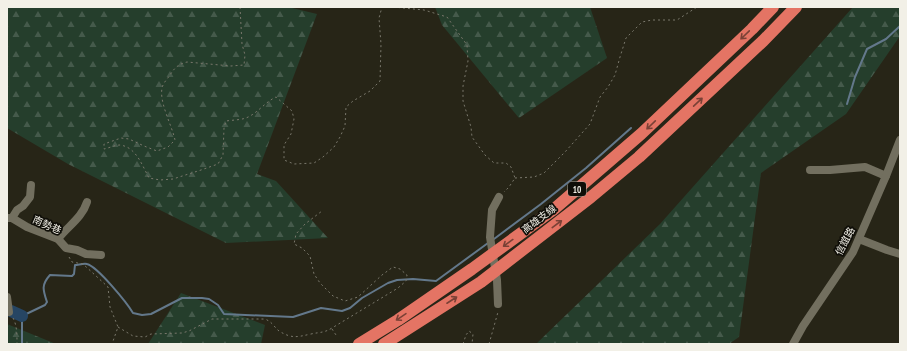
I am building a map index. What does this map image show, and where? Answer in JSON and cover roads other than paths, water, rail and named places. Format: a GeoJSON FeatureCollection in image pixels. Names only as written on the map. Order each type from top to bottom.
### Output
{"type":"FeatureCollection","features":[{"type":"Feature","properties":{"kind":"highway","name":"高雄支線"},"geometry":{"type":"LineString","coordinates":[[359,344],[398,320],[553,210],[641,134],[752,29],[773,7]]}},
{"type":"Feature","properties":{"kind":"highway","name":"高雄支線"},"geometry":{"type":"LineString","coordinates":[[384,344],[481,282],[590,198],[639,157],[796,7]]}},
{"type":"Feature","properties":{"kind":"street","name":"信誼路"},"geometry":{"type":"LineString","coordinates":[[793,344],[803,326],[853,252],[900,140]]}},
{"type":"Feature","properties":{"kind":"street"},"geometry":{"type":"LineString","coordinates":[[810,170],[865,167],[886,176]]}},
{"type":"Feature","properties":{"kind":"street"},"geometry":{"type":"LineString","coordinates":[[10,218],[17,210],[24,206],[30,197],[31,185]]}},
{"type":"Feature","properties":{"kind":"street"},"geometry":{"type":"LineString","coordinates":[[498,304],[498,280],[490,237],[490,222],[492,210],[499,197]]}},
{"type":"Feature","properties":{"kind":"street"},"geometry":{"type":"LineString","coordinates":[[58,239],[64,231],[78,219],[87,202]]}},
{"type":"Feature","properties":{"kind":"street","name":"南勢巷"},"geometry":{"type":"LineString","coordinates":[[10,218],[27,228],[58,239],[66,248],[77,250],[86,254],[101,255]]}},
{"type":"Feature","properties":{"kind":"street"},"geometry":{"type":"LineString","coordinates":[[859,239],[900,254]]}},
{"type":"Feature","properties":{"kind":"street"},"geometry":{"type":"LineString","coordinates":[[7,298],[9,312]]}},
{"type":"Feature","properties":{"kind":"waterway"},"geometry":{"type":"LineString","coordinates":[[847,104],[855,77],[867,49],[886,39],[900,26]]}},
{"type":"Feature","properties":{"kind":"waterway"},"geometry":{"type":"LineString","coordinates":[[494,239],[586,168],[631,128]]}},
{"type":"Feature","properties":{"kind":"waterway"},"geometry":{"type":"LineString","coordinates":[[22,344],[22,316],[45,305],[47,302],[44,285],[50,275],[72,276],[74,274],[75,265],[87,264],[92,267],[105,278],[133,313],[142,315],[151,314],[182,298],[202,298],[209,299],[218,305],[224,314],[293,317],[321,308],[342,311],[350,308],[362,298],[388,283],[397,280],[413,279],[436,281],[488,243]]}},
{"type":"Feature","properties":{"kind":"waterway"},"geometry":{"type":"LineString","coordinates":[[7,310],[22,316]]}}]}
